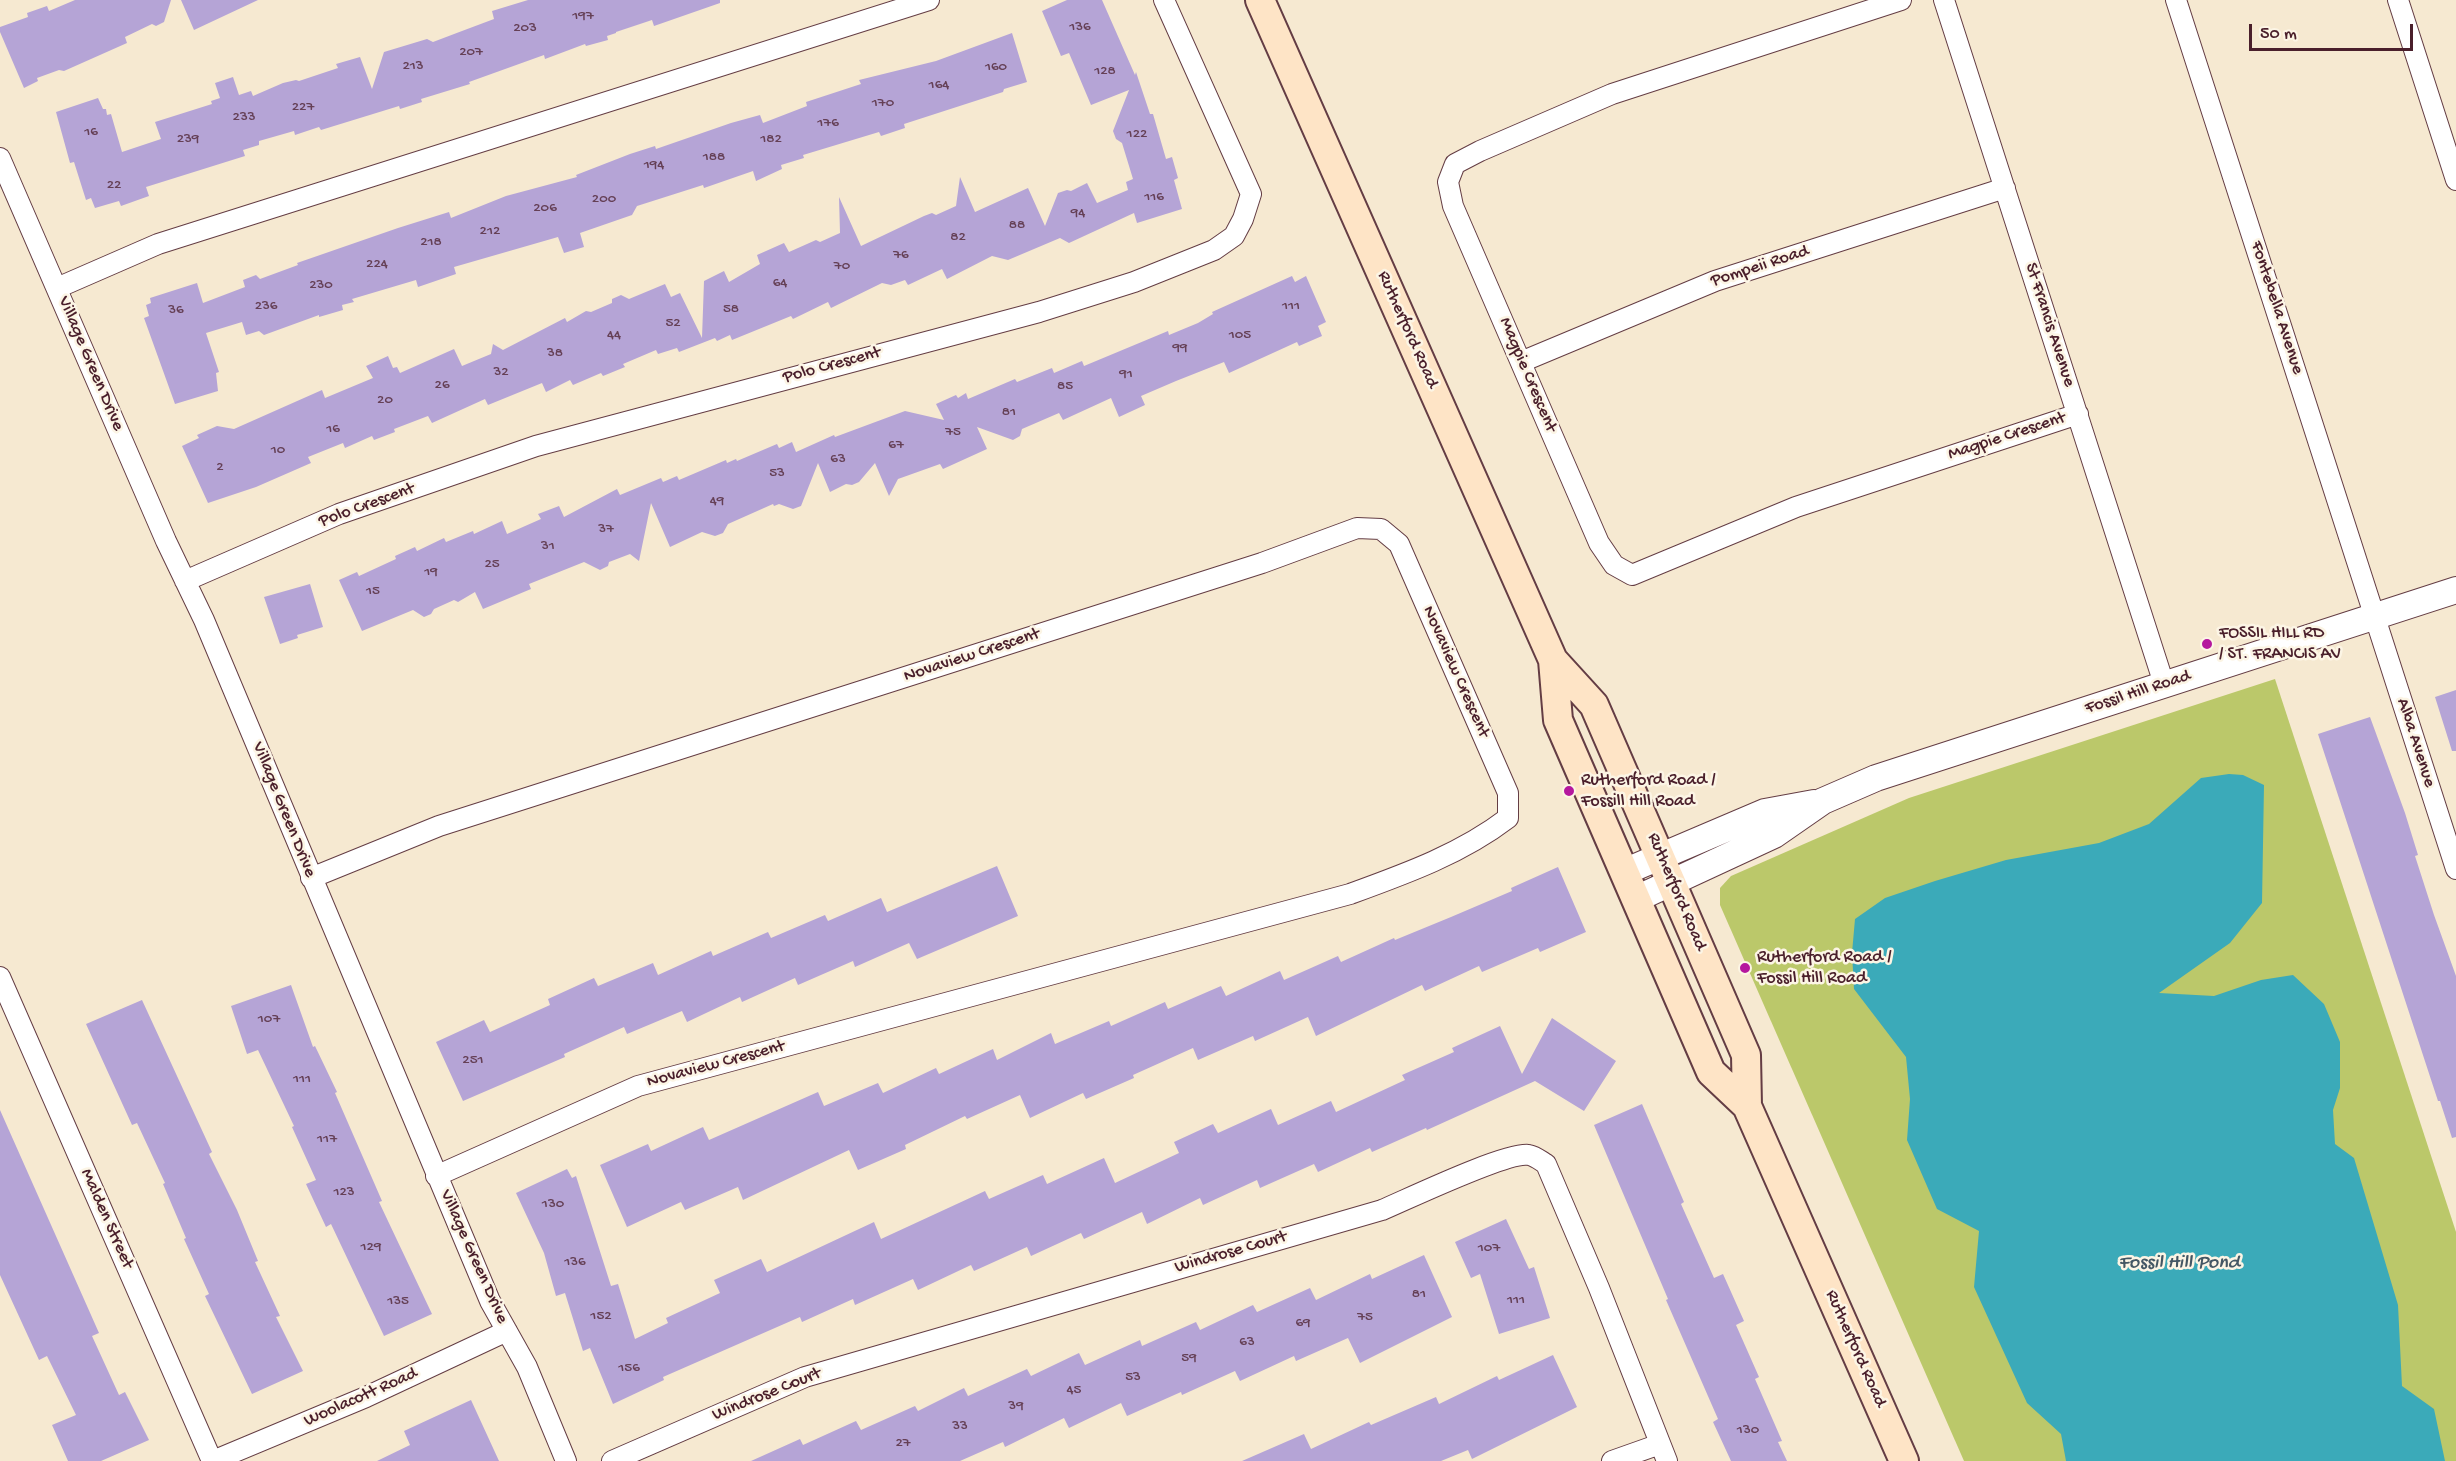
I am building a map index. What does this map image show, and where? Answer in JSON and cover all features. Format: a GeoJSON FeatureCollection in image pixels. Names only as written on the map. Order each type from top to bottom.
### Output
{"type":"FeatureCollection","features":[{"type":"Feature","properties":{"kind":"main road","name":"Rutherford Road"},"geometry":{"type":"LineString","coordinates":[[1260,0],[1553,660],[1594,705],[1746,1055],[1747,1106],[1904,1461]]}},
{"type":"Feature","properties":{"kind":"main road","name":"Rutherford Road"},"geometry":{"type":"LineString","coordinates":[[1553,660],[1558,720],[1624,872],[1711,1072],[1747,1106]]}},
{"type":"Feature","properties":{"kind":"street"},"geometry":{"type":"LineString","coordinates":[[57,288],[158,244],[928,0]]}},
{"type":"Feature","properties":{"kind":"street","name":"Polo Crescent"},"geometry":{"type":"LineString","coordinates":[[185,581],[339,514],[536,446],[1039,312],[1134,282],[1214,250],[1234,236],[1243,219],[1251,194],[1164,0]]}},
{"type":"Feature","properties":{"kind":"street","name":"Magpie Crescent"},"geometry":{"type":"LineString","coordinates":[[1901,0],[1612,94],[1480,151],[1455,164],[1448,182],[1453,206],[1599,543],[1614,566],[1632,575],[1796,507],[2078,414]]}},
{"type":"Feature","properties":{"kind":"street","name":"St Francis Avenue"},"geometry":{"type":"LineString","coordinates":[[1944,0],[2164,684]]}},
{"type":"Feature","properties":{"kind":"street","name":"Fontebella Avenue"},"geometry":{"type":"LineString","coordinates":[[2176,0],[2375,617]]}},
{"type":"Feature","properties":{"kind":"street"},"geometry":{"type":"LineString","coordinates":[[2398,0],[2456,180]]}},
{"type":"Feature","properties":{"kind":"street","name":"Village Green Drive"},"geometry":{"type":"LineString","coordinates":[[0,158],[166,541],[204,620],[490,1301],[526,1367],[566,1461]]}},
{"type":"Feature","properties":{"kind":"street","name":"Pompeii Road"},"geometry":{"type":"LineString","coordinates":[[1521,362],[1715,281],[2005,188]]}},
{"type":"Feature","properties":{"kind":"street","name":"Novaview Crescent"},"geometry":{"type":"LineString","coordinates":[[311,878],[396,841],[439,826],[1262,563],[1357,528],[1381,529],[1399,544],[1508,794],[1508,818],[1483,837],[1406,874],[1361,890],[638,1086],[436,1176]]}},
{"type":"Feature","properties":{"kind":"street","name":"Fossil Hill Road"},"geometry":{"type":"LineString","coordinates":[[1636,898],[1774,836],[1823,801],[1876,778],[2456,590]]}},
{"type":"Feature","properties":{"kind":"street","name":"Alba Avenue"},"geometry":{"type":"LineString","coordinates":[[2375,617],[2456,869]]}},
{"type":"Feature","properties":{"kind":"street","name":"Fossil Hill Road"},"geometry":{"type":"LineString","coordinates":[[1624,872],[1765,812],[1823,801]]}},
{"type":"Feature","properties":{"kind":"street","name":"Malden Street"},"geometry":{"type":"LineString","coordinates":[[0,977],[212,1461]]}},
{"type":"Feature","properties":{"kind":"street","name":"Windrose Court"},"geometry":{"type":"LineString","coordinates":[[612,1461],[805,1377],[1382,1210],[1473,1171],[1518,1155],[1530,1155],[1546,1164],[1599,1288],[1663,1452]]}},
{"type":"Feature","properties":{"kind":"street","name":"Woolacott Road"},"geometry":{"type":"LineString","coordinates":[[212,1461],[366,1397],[507,1331]]}},
{"type":"Feature","properties":{"kind":"street"},"geometry":{"type":"LineString","coordinates":[[1612,1461],[1663,1452]]}},
{"type":"Feature","properties":{"kind":"green space","name":"Fossil Hill Pond"},"geometry":{"type":"Polygon","coordinates":[[[2275,679],[2456,1232],[2456,1461],[1964,1461],[1720,905],[1720,888],[1731,876],[1909,798],[2275,679]]]}},
{"type":"Feature","properties":{"kind":"water","name":"Fossil Hill Pond"},"geometry":{"type":"Polygon","coordinates":[[[2229,774],[2243,775],[2264,785],[2262,903],[2230,943],[2159,993],[2214,996],[2261,980],[2293,975],[2324,1004],[2340,1042],[2340,1088],[2333,1110],[2335,1144],[2354,1158],[2398,1305],[2402,1386],[2434,1409],[2445,1461],[2066,1461],[2061,1434],[2027,1403],[1974,1287],[1979,1231],[1937,1209],[1907,1140],[1910,1099],[1906,1057],[1854,989],[1852,953],[1855,919],[1885,898],[2006,860],[2099,843],[2149,824],[2201,778],[2229,774]]]}},
{"type":"Feature","properties":{"kind":"building"},"geometry":{"type":"Polygon","coordinates":[[[75,0],[171,0],[164,22],[156,26],[152,24],[125,37],[127,43],[64,71],[59,70],[37,78],[38,81],[24,88],[0,32],[0,27],[28,17],[27,13],[47,6],[49,11],[75,0]]]}},
{"type":"Feature","properties":{"kind":"building"},"geometry":{"type":"Polygon","coordinates":[[[181,0],[258,0],[194,30],[181,0]]]}},
{"type":"Feature","properties":{"kind":"building"},"geometry":{"type":"Polygon","coordinates":[[[528,0],[720,0],[720,3],[654,26],[652,20],[607,36],[608,40],[586,46],[585,44],[545,59],[544,55],[469,82],[470,84],[421,99],[422,102],[400,109],[399,106],[321,130],[319,127],[295,135],[294,131],[259,141],[259,145],[243,150],[245,156],[146,187],[149,196],[121,206],[119,201],[95,208],[91,198],[86,200],[74,162],[70,163],[56,112],[98,98],[103,109],[106,109],[107,115],[111,114],[122,152],[161,139],[155,122],[212,104],[211,101],[220,98],[215,83],[233,77],[239,95],[251,91],[253,96],[283,83],[299,81],[338,68],[336,64],[360,57],[372,89],[384,52],[427,39],[433,42],[494,19],[492,11],[528,0]]]}},
{"type":"Feature","properties":{"kind":"building"},"geometry":{"type":"Polygon","coordinates":[[[1067,0],[1102,0],[1135,75],[1136,72],[1150,114],[1153,114],[1166,159],[1172,157],[1178,178],[1174,180],[1182,209],[1137,223],[1134,213],[1069,243],[1060,238],[1008,260],[992,256],[947,279],[942,269],[908,285],[905,280],[891,285],[882,283],[831,308],[828,302],[793,319],[791,316],[732,340],[730,335],[717,341],[715,338],[679,352],[677,348],[658,354],[656,350],[623,364],[625,367],[603,376],[601,373],[573,385],[570,380],[546,392],[542,383],[488,405],[485,399],[432,423],[428,416],[394,429],[395,432],[374,440],[372,436],[345,448],[343,443],[308,457],[311,463],[256,487],[208,503],[182,446],[199,438],[197,435],[217,426],[234,429],[322,390],[325,398],[373,378],[366,366],[388,356],[393,368],[397,367],[400,373],[454,349],[462,366],[491,354],[493,344],[503,350],[565,318],[567,322],[586,311],[591,312],[612,303],[612,299],[621,295],[629,299],[665,284],[671,297],[680,293],[702,338],[704,281],[724,271],[729,282],[760,264],[757,255],[784,243],[789,252],[816,240],[820,242],[840,233],[839,197],[861,246],[924,216],[932,213],[936,215],[956,206],[960,177],[975,212],[1028,188],[1045,226],[1058,193],[1071,191],[1087,183],[1097,203],[1128,190],[1126,182],[1133,179],[1122,143],[1116,139],[1113,131],[1129,90],[1091,105],[1069,53],[1061,56],[1042,11],[1067,0]]]}},
{"type":"Feature","properties":{"kind":"building"},"geometry":{"type":"Polygon","coordinates":[[[1012,33],[1027,82],[1004,89],[1003,92],[904,124],[905,128],[881,136],[879,132],[803,155],[804,158],[781,165],[782,169],[756,181],[753,171],[704,188],[703,185],[637,206],[632,215],[580,233],[584,247],[564,253],[558,237],[454,267],[456,274],[418,287],[416,280],[352,299],[354,302],[342,305],[343,310],[319,317],[319,315],[264,335],[259,331],[246,335],[242,322],[206,333],[219,372],[216,373],[218,391],[175,404],[144,318],[149,316],[146,305],[151,303],[150,298],[197,283],[203,303],[245,287],[243,280],[256,275],[260,279],[298,265],[297,263],[449,212],[451,218],[506,196],[577,177],[576,175],[630,154],[655,146],[656,149],[731,123],[760,115],[763,123],[807,106],[806,102],[861,84],[859,80],[936,61],[1012,33]]]}},
{"type":"Feature","properties":{"kind":"building"},"geometry":{"type":"Polygon","coordinates":[[[1292,276],[1295,282],[1306,276],[1326,322],[1318,326],[1322,336],[1299,346],[1297,342],[1229,373],[1224,362],[1176,381],[1141,396],[1145,405],[1119,417],[1111,398],[1063,420],[1059,413],[1022,429],[1020,436],[1013,440],[977,427],[987,449],[943,469],[940,464],[898,479],[889,496],[875,463],[859,482],[852,485],[846,484],[830,492],[818,463],[801,506],[793,509],[773,504],[728,524],[723,533],[715,536],[702,532],[670,547],[651,503],[639,561],[630,554],[609,562],[608,566],[600,570],[584,562],[529,584],[531,589],[483,609],[475,592],[458,602],[454,600],[434,609],[431,614],[424,617],[413,610],[362,631],[339,580],[357,572],[359,576],[396,559],[395,556],[415,547],[417,551],[444,538],[446,542],[473,531],[474,534],[502,521],[507,534],[541,519],[538,514],[559,506],[564,517],[617,489],[620,495],[661,478],[663,482],[677,476],[679,480],[726,460],[727,463],[736,459],[737,461],[777,444],[779,448],[792,442],[796,452],[834,435],[835,437],[905,411],[944,420],[936,404],[956,395],[958,398],[966,393],[968,399],[1015,379],[1017,382],[1052,368],[1054,373],[1082,361],[1084,366],[1168,331],[1169,335],[1198,323],[1213,314],[1212,312],[1292,276]]]}},
{"type":"Feature","properties":{"kind":"building"},"geometry":{"type":"Polygon","coordinates":[[[310,584],[323,627],[297,635],[298,638],[280,644],[264,597],[310,584]]]}},
{"type":"Feature","properties":{"kind":"building"},"geometry":{"type":"Polygon","coordinates":[[[2456,690],[2456,751],[2452,751],[2435,697],[2456,690]]]}},
{"type":"Feature","properties":{"kind":"building"},"geometry":{"type":"Polygon","coordinates":[[[2370,717],[2405,813],[2418,855],[2415,856],[2456,976],[2456,1137],[2452,1138],[2318,734],[2370,717]]]}},
{"type":"Feature","properties":{"kind":"building"},"geometry":{"type":"Polygon","coordinates":[[[997,866],[1018,916],[917,959],[909,943],[855,967],[853,961],[798,985],[795,978],[742,1002],[740,997],[687,1022],[682,1011],[627,1034],[624,1027],[564,1054],[565,1057],[463,1101],[436,1042],[484,1020],[490,1032],[550,1005],[548,999],[594,978],[598,986],[653,963],[658,975],[711,951],[713,956],[768,932],[771,938],[825,915],[828,921],[881,898],[887,912],[997,866]]]}},
{"type":"Feature","properties":{"kind":"building"},"geometry":{"type":"Polygon","coordinates":[[[1558,867],[1586,932],[1540,952],[1538,948],[1482,972],[1479,966],[1425,991],[1422,985],[1316,1036],[1308,1017],[1255,1041],[1253,1036],[1198,1060],[1193,1048],[1086,1099],[1083,1093],[1030,1118],[1020,1095],[967,1119],[965,1116],[905,1145],[906,1149],[858,1170],[849,1150],[743,1200],[738,1187],[685,1210],[681,1202],[627,1227],[600,1165],[648,1144],[651,1151],[703,1127],[709,1140],[818,1092],[824,1106],[878,1083],[883,1093],[936,1068],[939,1074],[993,1049],[997,1060],[1051,1033],[1055,1044],[1109,1021],[1111,1026],[1165,1002],[1168,1009],[1221,986],[1226,996],[1280,971],[1284,980],[1338,956],[1341,962],[1394,938],[1395,940],[1451,917],[1512,891],[1511,888],[1558,867]]]}},
{"type":"Feature","properties":{"kind":"building"},"geometry":{"type":"Polygon","coordinates":[[[291,985],[313,1047],[315,1046],[337,1092],[335,1093],[382,1201],[379,1202],[432,1314],[384,1336],[331,1224],[326,1227],[306,1184],[316,1180],[292,1127],[294,1126],[258,1050],[247,1054],[231,1006],[291,985]]]}},
{"type":"Feature","properties":{"kind":"building"},"geometry":{"type":"Polygon","coordinates":[[[142,1000],[212,1152],[209,1154],[237,1210],[258,1261],[255,1262],[280,1316],[276,1317],[303,1371],[252,1394],[205,1296],[209,1294],[184,1239],[186,1238],[163,1184],[165,1183],[137,1123],[132,1125],[86,1024],[142,1000]]]}},
{"type":"Feature","properties":{"kind":"building"},"geometry":{"type":"Polygon","coordinates":[[[1552,1018],[1616,1061],[1584,1111],[1535,1081],[1427,1130],[1426,1128],[1372,1152],[1370,1148],[1318,1172],[1314,1164],[1260,1188],[1257,1180],[1203,1205],[1200,1198],[1147,1224],[1142,1212],[1084,1239],[1081,1233],[1031,1256],[1027,1247],[974,1271],[971,1265],[918,1290],[913,1279],[855,1305],[853,1299],[802,1322],[800,1317],[663,1377],[664,1380],[613,1404],[590,1348],[583,1351],[565,1293],[556,1296],[544,1253],[516,1193],[567,1169],[572,1178],[576,1176],[611,1286],[618,1284],[635,1339],[668,1323],[666,1318],[720,1293],[714,1280],[761,1259],[767,1272],[874,1222],[881,1239],[985,1191],[989,1199],[1043,1175],[1047,1184],[1104,1158],[1115,1183],[1179,1153],[1174,1142],[1213,1124],[1218,1133],[1271,1109],[1278,1125],[1331,1101],[1336,1112],[1405,1080],[1402,1075],[1454,1052],[1452,1048],[1500,1026],[1522,1074],[1552,1018]]]}},
{"type":"Feature","properties":{"kind":"building"},"geometry":{"type":"Polygon","coordinates":[[[1642,1104],[1684,1202],[1681,1204],[1714,1278],[1723,1274],[1744,1321],[1736,1325],[1759,1377],[1755,1379],[1782,1441],[1778,1442],[1787,1461],[1731,1461],[1713,1422],[1718,1419],[1594,1125],[1642,1104]]]}},
{"type":"Feature","properties":{"kind":"building"},"geometry":{"type":"Polygon","coordinates":[[[0,1110],[99,1333],[92,1336],[119,1395],[125,1392],[149,1440],[101,1461],[68,1461],[52,1425],[76,1415],[47,1356],[39,1360],[0,1275],[0,1110]]]}},
{"type":"Feature","properties":{"kind":"building"},"geometry":{"type":"Polygon","coordinates":[[[1506,1219],[1529,1269],[1534,1267],[1550,1318],[1499,1334],[1480,1274],[1471,1278],[1455,1242],[1506,1219]]]}},
{"type":"Feature","properties":{"kind":"building"},"geometry":{"type":"Polygon","coordinates":[[[1424,1255],[1452,1317],[1360,1363],[1348,1338],[1296,1361],[1294,1356],[1240,1381],[1235,1371],[1127,1416],[1121,1403],[1069,1428],[1064,1418],[1005,1447],[1003,1442],[960,1461],[751,1461],[800,1439],[803,1445],[856,1421],[861,1430],[915,1406],[918,1411],[964,1388],[968,1396],[1027,1369],[1031,1376],[1079,1353],[1085,1365],[1140,1340],[1142,1346],[1196,1322],[1200,1330],[1253,1305],[1257,1312],[1310,1288],[1316,1300],[1370,1274],[1372,1279],[1424,1255]]]}},
{"type":"Feature","properties":{"kind":"building"},"geometry":{"type":"Polygon","coordinates":[[[1553,1355],[1577,1407],[1472,1459],[1468,1450],[1441,1461],[1242,1461],[1304,1434],[1311,1449],[1369,1422],[1371,1425],[1436,1397],[1439,1404],[1497,1376],[1499,1380],[1553,1355]]]}},
{"type":"Feature","properties":{"kind":"building"},"geometry":{"type":"Polygon","coordinates":[[[471,1400],[499,1461],[377,1461],[410,1445],[404,1431],[471,1400]]]}},
{"type":"Feature","properties":{"kind":"place","name":"FOSSIL HILL RD / ST. FRANCIS AV"},"geometry":{"type":"Point","coordinates":[2207,644]}},
{"type":"Feature","properties":{"kind":"place","name":"Rutherford Road / Fossill Hill Road"},"geometry":{"type":"Point","coordinates":[1569,791]}},
{"type":"Feature","properties":{"kind":"place","name":"Rutherford Road / Fossil Hill Road"},"geometry":{"type":"Point","coordinates":[1745,968]}}]}
